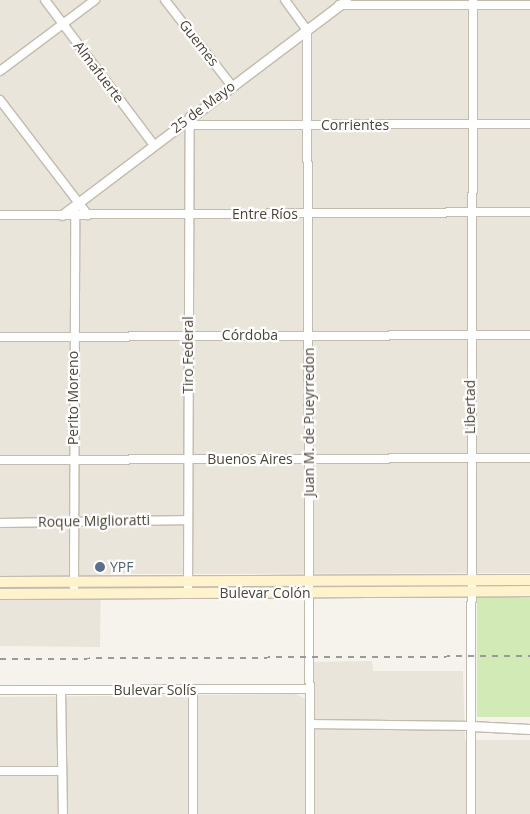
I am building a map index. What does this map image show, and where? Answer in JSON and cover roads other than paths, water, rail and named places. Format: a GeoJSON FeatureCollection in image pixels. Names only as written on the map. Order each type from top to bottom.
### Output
{"type":"FeatureCollection","features":[{"type":"Feature","properties":{"kind":"main road","name":"Bulevar Colón"},"geometry":{"type":"LineString","coordinates":[[0,582],[530,580]]}},
{"type":"Feature","properties":{"kind":"main road","name":"Bulevar Colón"},"geometry":{"type":"LineString","coordinates":[[0,594],[530,591]]}},
{"type":"Feature","properties":{"kind":"street","name":"Almafuerte"},"geometry":{"type":"LineString","coordinates":[[45,0],[154,145]]}},
{"type":"Feature","properties":{"kind":"street"},"geometry":{"type":"LineString","coordinates":[[0,71],[95,0]]}},
{"type":"Feature","properties":{"kind":"street","name":"Guemes"},"geometry":{"type":"LineString","coordinates":[[166,0],[232,86]]}},
{"type":"Feature","properties":{"kind":"street"},"geometry":{"type":"LineString","coordinates":[[286,0],[307,30]]}},
{"type":"Feature","properties":{"kind":"street"},"geometry":{"type":"LineString","coordinates":[[342,2],[528,4]]}},
{"type":"Feature","properties":{"kind":"street","name":"25 de Mayo"},"geometry":{"type":"LineString","coordinates":[[62,215],[179,125],[190,121],[232,86],[342,2]]}},
{"type":"Feature","properties":{"kind":"street","name":"Libertad"},"geometry":{"type":"LineString","coordinates":[[471,814],[469,580],[473,2]]}},
{"type":"Feature","properties":{"kind":"street","name":"Juan M. de Pueyrredon"},"geometry":{"type":"LineString","coordinates":[[307,30],[310,814]]}},
{"type":"Feature","properties":{"kind":"street"},"geometry":{"type":"LineString","coordinates":[[0,100],[88,215]]}},
{"type":"Feature","properties":{"kind":"street","name":"Corrientes"},"geometry":{"type":"LineString","coordinates":[[190,121],[307,125],[530,124]]}},
{"type":"Feature","properties":{"kind":"street","name":"Tiro Federal"},"geometry":{"type":"LineString","coordinates":[[188,594],[190,121]]}},
{"type":"Feature","properties":{"kind":"street","name":"Perito Moreno"},"geometry":{"type":"LineString","coordinates":[[74,594],[74,215],[78,203]]}},
{"type":"Feature","properties":{"kind":"street","name":"Entre Ríos"},"geometry":{"type":"LineString","coordinates":[[0,215],[530,212]]}},
{"type":"Feature","properties":{"kind":"street","name":"Córdoba"},"geometry":{"type":"LineString","coordinates":[[0,337],[530,334]]}},
{"type":"Feature","properties":{"kind":"street","name":"Buenos Aires"},"geometry":{"type":"LineString","coordinates":[[0,460],[530,458]]}},
{"type":"Feature","properties":{"kind":"street","name":"Roque Miglioratti"},"geometry":{"type":"LineString","coordinates":[[0,523],[188,520]]}},
{"type":"Feature","properties":{"kind":"street","name":"Bulevar Solís"},"geometry":{"type":"LineString","coordinates":[[0,690],[310,689]]}},
{"type":"Feature","properties":{"kind":"street"},"geometry":{"type":"LineString","coordinates":[[61,690],[62,814]]}},
{"type":"Feature","properties":{"kind":"street"},"geometry":{"type":"LineString","coordinates":[[193,690],[193,814]]}},
{"type":"Feature","properties":{"kind":"street"},"geometry":{"type":"LineString","coordinates":[[311,724],[530,728]]}},
{"type":"Feature","properties":{"kind":"street"},"geometry":{"type":"LineString","coordinates":[[0,772],[62,771]]}},
{"type":"Feature","properties":{"kind":"railway"},"geometry":{"type":"LineString","coordinates":[[0,659],[530,656]]}},
{"type":"Feature","properties":{"kind":"place","name":"YPF"},"geometry":{"type":"Point","coordinates":[100,567]}}]}
